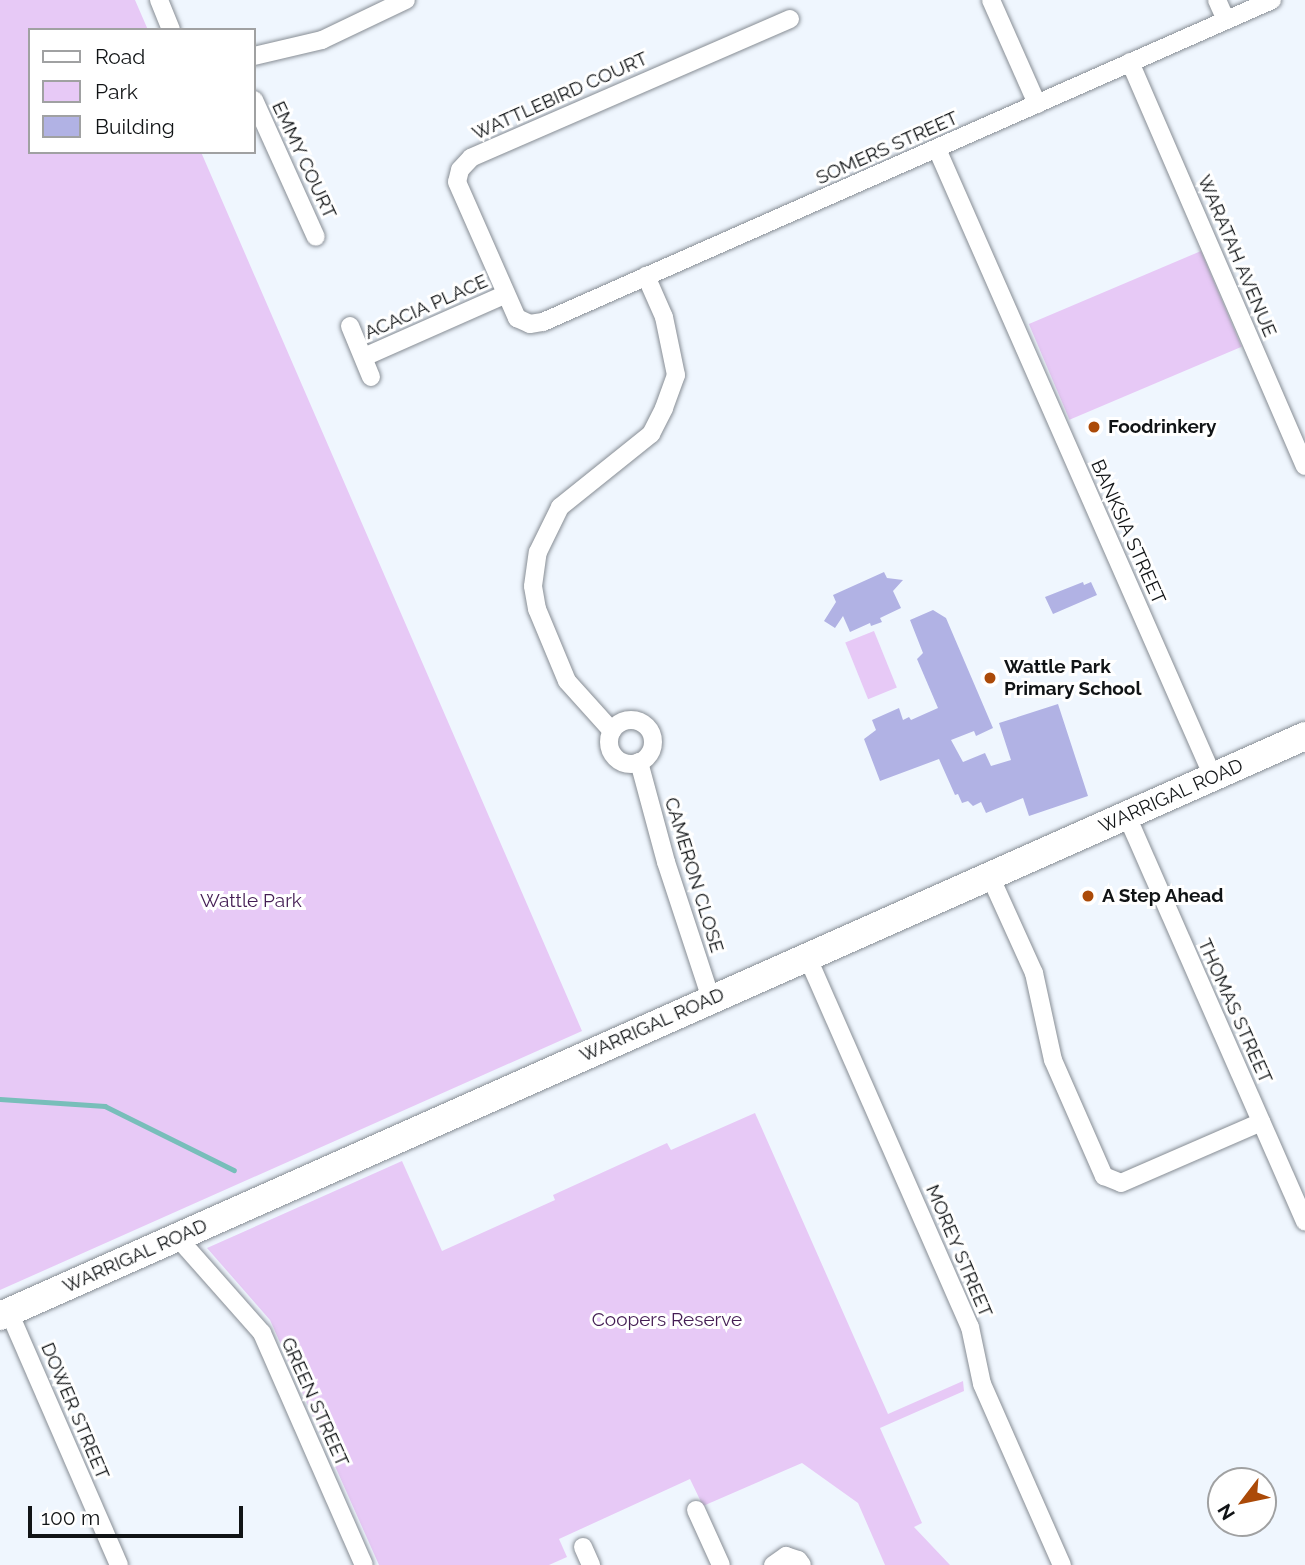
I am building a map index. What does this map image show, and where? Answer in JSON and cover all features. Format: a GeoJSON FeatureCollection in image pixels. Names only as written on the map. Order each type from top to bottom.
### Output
{"type":"FeatureCollection","features":[{"type":"Feature","properties":{"kind":"main road","name":"WARRIGAL ROAD"},"geometry":{"type":"LineString","coordinates":[[4,1314],[1305,736]]}},
{"type":"Feature","properties":{"kind":"street"},"geometry":{"type":"LineString","coordinates":[[159,0],[171,28]]}},
{"type":"Feature","properties":{"kind":"street"},"geometry":{"type":"LineString","coordinates":[[256,55],[322,40],[406,0]]}},
{"type":"Feature","properties":{"kind":"street"},"geometry":{"type":"LineString","coordinates":[[991,0],[1037,104]]}},
{"type":"Feature","properties":{"kind":"street"},"geometry":{"type":"LineString","coordinates":[[1217,0],[1226,20]]}},
{"type":"Feature","properties":{"kind":"street","name":"SOMERS STREET"},"geometry":{"type":"LineString","coordinates":[[517,318],[530,324],[543,322],[1272,0]]}},
{"type":"Feature","properties":{"kind":"street","name":"WATTLEBIRD COURT"},"geometry":{"type":"LineString","coordinates":[[517,318],[457,182],[460,170],[471,158],[790,19]]}},
{"type":"Feature","properties":{"kind":"street","name":"WARATAH AVENUE"},"geometry":{"type":"LineString","coordinates":[[1130,62],[1305,466]]}},
{"type":"Feature","properties":{"kind":"street","name":"EMMY COURT"},"geometry":{"type":"LineString","coordinates":[[256,104],[316,237]]}},
{"type":"Feature","properties":{"kind":"street","name":"BANKSIA STREET"},"geometry":{"type":"LineString","coordinates":[[937,149],[1213,777]]}},
{"type":"Feature","properties":{"kind":"street"},"geometry":{"type":"LineString","coordinates":[[612,731],[566,681],[537,608],[533,586],[538,552],[559,507],[651,434],[677,375],[664,317],[646,276]]}},
{"type":"Feature","properties":{"kind":"street","name":"ACACIA PLACE"},"geometry":{"type":"LineString","coordinates":[[364,357],[506,294]]}},
{"type":"Feature","properties":{"kind":"street","name":"ACACIA PLACE"},"geometry":{"type":"LineString","coordinates":[[350,326],[371,377]]}},
{"type":"Feature","properties":{"kind":"street"},"geometry":{"type":"LineString","coordinates":[[628,720],[645,725],[651,732],[653,747],[639,762],[626,763],[614,756],[609,743],[612,731],[628,720]]}},
{"type":"Feature","properties":{"kind":"street","name":"CAMERON CLOSE"},"geometry":{"type":"LineString","coordinates":[[639,762],[666,862],[711,999]]}},
{"type":"Feature","properties":{"kind":"street","name":"THOMAS STREET"},"geometry":{"type":"LineString","coordinates":[[1127,816],[1305,1222]]}},
{"type":"Feature","properties":{"kind":"street"},"geometry":{"type":"LineString","coordinates":[[990,876],[1034,973],[1053,1060],[1104,1177],[1121,1183],[1261,1122]]}},
{"type":"Feature","properties":{"kind":"street","name":"MOREY STREET"},"geometry":{"type":"LineString","coordinates":[[807,956],[970,1326],[982,1384],[1062,1565]]}},
{"type":"Feature","properties":{"kind":"street","name":"GREEN STREET"},"geometry":{"type":"LineString","coordinates":[[178,1238],[262,1333],[364,1565]]}},
{"type":"Feature","properties":{"kind":"street","name":"DOWER STREET"},"geometry":{"type":"LineString","coordinates":[[4,1314],[119,1565]]}},
{"type":"Feature","properties":{"kind":"street"},"geometry":{"type":"LineString","coordinates":[[696,1510],[721,1565]]}},
{"type":"Feature","properties":{"kind":"street"},"geometry":{"type":"LineString","coordinates":[[583,1547],[591,1565]]}},
{"type":"Feature","properties":{"kind":"street"},"geometry":{"type":"LineString","coordinates":[[773,1565],[786,1556],[798,1560],[802,1565]]}},
{"type":"Feature","properties":{"kind":"green space","name":"Wattle Park"},"geometry":{"type":"Polygon","coordinates":[[[0,0],[135,0],[147,28],[28,28],[28,154],[202,154],[582,1031],[0,1290],[0,0]]]}},
{"type":"Feature","properties":{"kind":"green space"},"geometry":{"type":"Polygon","coordinates":[[[1201,251],[1242,347],[1070,420],[1029,324],[1201,251]]]}},
{"type":"Feature","properties":{"kind":"green space"},"geometry":{"type":"Polygon","coordinates":[[[874,631],[897,688],[868,699],[845,643],[874,631]]]}},
{"type":"Feature","properties":{"kind":"green space","name":"Coopers Reserve"},"geometry":{"type":"Polygon","coordinates":[[[755,1113],[888,1414],[963,1381],[964,1391],[880,1428],[922,1523],[914,1527],[950,1565],[885,1565],[858,1503],[802,1463],[703,1506],[690,1479],[559,1539],[567,1557],[549,1565],[379,1565],[270,1320],[207,1248],[402,1161],[442,1251],[555,1200],[553,1195],[667,1143],[671,1150],[755,1113]]]}},
{"type":"Feature","properties":{"kind":"building"},"geometry":{"type":"Polygon","coordinates":[[[884,572],[887,578],[903,580],[893,591],[901,608],[880,618],[882,622],[871,626],[870,623],[850,632],[843,616],[835,628],[824,621],[836,602],[833,595],[884,572]]]}},
{"type":"Feature","properties":{"kind":"building"},"geometry":{"type":"Polygon","coordinates":[[[1083,582],[1084,585],[1091,582],[1097,595],[1053,614],[1045,597],[1083,582]]]}},
{"type":"Feature","properties":{"kind":"building"},"geometry":{"type":"Polygon","coordinates":[[[933,610],[946,618],[993,728],[976,736],[974,731],[951,740],[963,762],[985,753],[991,766],[1011,760],[999,723],[1058,704],[1088,796],[1029,816],[1023,798],[986,813],[981,802],[973,806],[968,801],[962,803],[958,794],[955,795],[939,759],[880,781],[864,739],[876,730],[872,720],[899,708],[903,720],[909,717],[911,720],[938,708],[917,659],[923,653],[910,620],[933,610]]]}},
{"type":"Feature","properties":{"kind":"waterway"},"geometry":{"type":"LineString","coordinates":[[0,1099],[105,1106],[234,1170]]}},
{"type":"Feature","properties":{"kind":"place","name":"Foodrinkery"},"geometry":{"type":"Point","coordinates":[1094,427]}},
{"type":"Feature","properties":{"kind":"place","name":"Wattle Park Primary School"},"geometry":{"type":"Point","coordinates":[990,678]}},
{"type":"Feature","properties":{"kind":"place","name":"A Step Ahead"},"geometry":{"type":"Point","coordinates":[1088,896]}}]}
